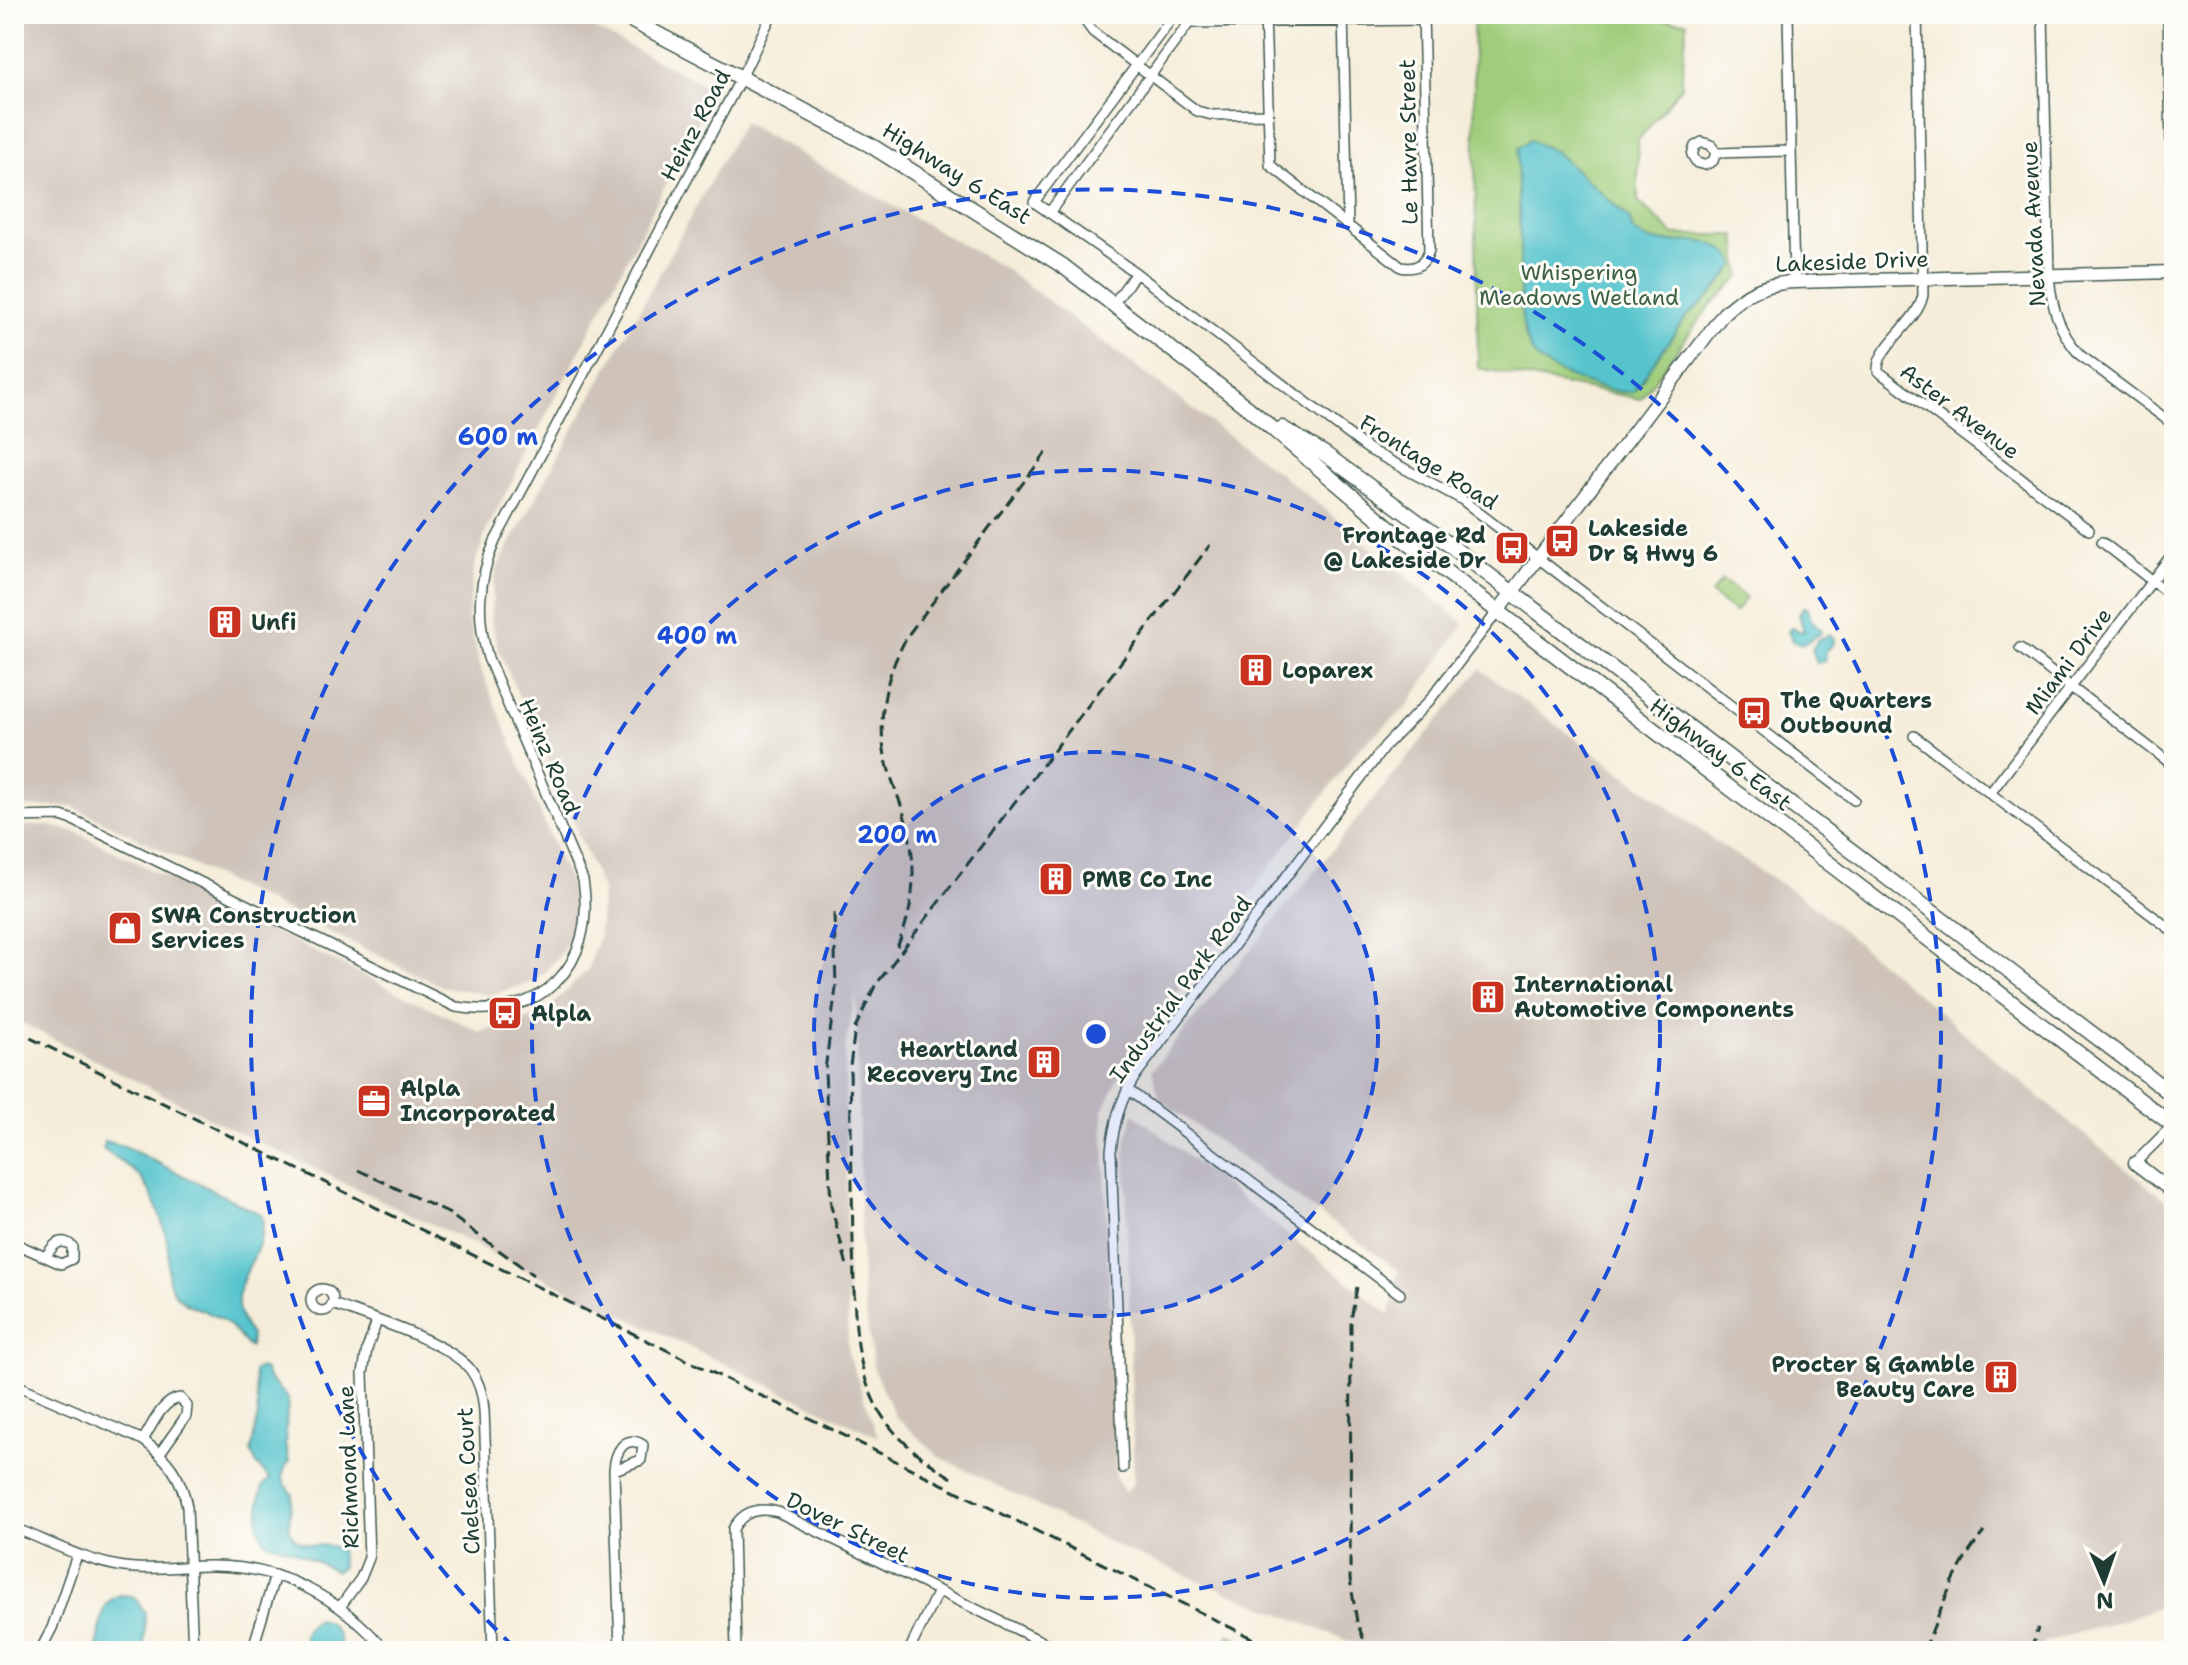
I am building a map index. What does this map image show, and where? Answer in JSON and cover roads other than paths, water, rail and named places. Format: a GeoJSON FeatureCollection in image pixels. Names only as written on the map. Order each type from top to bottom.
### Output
{"type":"FeatureCollection","features":[{"type":"Feature","properties":{"kind":"main road","name":"Highway 6 East"},"geometry":{"type":"LineString","coordinates":[[619,14],[742,76],[903,165],[1050,257],[1248,408],[1403,539],[2174,1125]]}},
{"type":"Feature","properties":{"kind":"main road","name":"Highway 6 East"},"geometry":{"type":"LineString","coordinates":[[1248,408],[1325,454],[2174,1096]]}},
{"type":"Feature","properties":{"kind":"street","name":"Heinz Road"},"geometry":{"type":"LineString","coordinates":[[14,817],[61,816],[73,820],[456,1007],[502,1008],[536,996],[558,980],[578,950],[586,927],[583,880],[488,658],[480,623],[483,573],[495,541],[772,14]]}},
{"type":"Feature","properties":{"kind":"street"},"geometry":{"type":"LineString","coordinates":[[1085,14],[1085,21],[1093,32],[1204,114],[1267,114]]}},
{"type":"Feature","properties":{"kind":"street"},"geometry":{"type":"LineString","coordinates":[[1137,65],[1177,14],[1189,23],[1265,18],[1424,17]]}},
{"type":"Feature","properties":{"kind":"street"},"geometry":{"type":"LineString","coordinates":[[1788,14],[1794,282]]}},
{"type":"Feature","properties":{"kind":"street","name":"Aster Avenue"},"geometry":{"type":"LineString","coordinates":[[1917,14],[1921,306],[1880,357],[1878,371],[2089,530]]}},
{"type":"Feature","properties":{"kind":"street","name":"Nevada Avenue"},"geometry":{"type":"LineString","coordinates":[[2043,14],[2049,276],[2055,317],[2080,355],[2174,425]]}},
{"type":"Feature","properties":{"kind":"street"},"geometry":{"type":"LineString","coordinates":[[2168,14],[2174,272]]}},
{"type":"Feature","properties":{"kind":"street"},"geometry":{"type":"LineString","coordinates":[[1343,17],[1348,226]]}},
{"type":"Feature","properties":{"kind":"street","name":"Le Havre Street"},"geometry":{"type":"LineString","coordinates":[[1348,226],[1401,267],[1418,266],[1427,256],[1424,17]]}},
{"type":"Feature","properties":{"kind":"street"},"geometry":{"type":"LineString","coordinates":[[1265,18],[1270,165],[1348,226]]}},
{"type":"Feature","properties":{"kind":"street"},"geometry":{"type":"LineString","coordinates":[[1049,213],[1189,23]]}},
{"type":"Feature","properties":{"kind":"street","name":"Frontage Road"},"geometry":{"type":"LineString","coordinates":[[1137,65],[1034,202],[1136,273],[1368,449],[1461,499],[1854,800]]}},
{"type":"Feature","properties":{"kind":"street"},"geometry":{"type":"LineString","coordinates":[[1716,153],[1791,151]]}},
{"type":"Feature","properties":{"kind":"street","name":"Lakeside Drive"},"geometry":{"type":"LineString","coordinates":[[1498,611],[1724,313],[1761,286],[1794,282],[2174,272]]}},
{"type":"Feature","properties":{"kind":"street"},"geometry":{"type":"LineString","coordinates":[[1114,303],[1136,273]]}},
{"type":"Feature","properties":{"kind":"street"},"geometry":{"type":"LineString","coordinates":[[2102,542],[2174,598]]}},
{"type":"Feature","properties":{"kind":"street","name":"Miami Drive"},"geometry":{"type":"LineString","coordinates":[[1991,792],[2174,552]]}},
{"type":"Feature","properties":{"kind":"street","name":"Industrial Park Road"},"geometry":{"type":"LineString","coordinates":[[1123,1468],[1111,1151],[1117,1114],[1127,1089],[1385,746],[1429,701],[1498,611]]}},
{"type":"Feature","properties":{"kind":"street"},"geometry":{"type":"LineString","coordinates":[[2020,648],[2174,766]]}},
{"type":"Feature","properties":{"kind":"street"},"geometry":{"type":"LineString","coordinates":[[1914,736],[2174,932]]}},
{"type":"Feature","properties":{"kind":"street"},"geometry":{"type":"LineString","coordinates":[[1127,1089],[1400,1294]]}},
{"type":"Feature","properties":{"kind":"street"},"geometry":{"type":"LineString","coordinates":[[2174,1125],[2135,1163],[2174,1193]]}},
{"type":"Feature","properties":{"kind":"street"},"geometry":{"type":"LineString","coordinates":[[14,1243],[46,1257]]}},
{"type":"Feature","properties":{"kind":"street","name":"Chelsea Court"},"geometry":{"type":"LineString","coordinates":[[333,1304],[455,1355],[472,1371],[481,1390],[493,1651]]}},
{"type":"Feature","properties":{"kind":"street","name":"Richmond Lane"},"geometry":{"type":"LineString","coordinates":[[340,1607],[361,1578],[369,1558],[363,1373],[377,1321]]}},
{"type":"Feature","properties":{"kind":"street"},"geometry":{"type":"LineString","coordinates":[[14,1384],[143,1440],[172,1466],[185,1492],[193,1651]]}},
{"type":"Feature","properties":{"kind":"street"},"geometry":{"type":"LineString","coordinates":[[143,1440],[166,1404],[180,1398],[187,1406],[186,1416],[160,1453]]}},
{"type":"Feature","properties":{"kind":"street"},"geometry":{"type":"LineString","coordinates":[[614,1470],[620,1651]]}},
{"type":"Feature","properties":{"kind":"street","name":"Dover Street"},"geometry":{"type":"LineString","coordinates":[[736,1651],[732,1535],[740,1518],[749,1512],[765,1509],[778,1512],[1061,1651]]}},
{"type":"Feature","properties":{"kind":"street"},"geometry":{"type":"LineString","coordinates":[[14,1528],[77,1555],[129,1567],[235,1567],[275,1575],[315,1591],[340,1607],[386,1651]]}},
{"type":"Feature","properties":{"kind":"street"},"geometry":{"type":"LineString","coordinates":[[40,1651],[52,1628],[77,1555]]}},
{"type":"Feature","properties":{"kind":"street"},"geometry":{"type":"LineString","coordinates":[[252,1651],[275,1575]]}},
{"type":"Feature","properties":{"kind":"street"},"geometry":{"type":"LineString","coordinates":[[909,1651],[938,1591]]}},
{"type":"Feature","properties":{"kind":"street"},"geometry":{"type":"LineString","coordinates":[[1034,1651],[1039,1640]]}},
{"type":"Feature","properties":{"kind":"water"},"geometry":{"type":"Polygon","coordinates":[[[1530,140],[1556,152],[1629,218],[1633,231],[1641,236],[1662,242],[1708,243],[1728,253],[1736,264],[1711,295],[1687,316],[1633,392],[1609,389],[1563,374],[1539,360],[1527,341],[1520,298],[1518,148],[1530,140]]]}},
{"type":"Feature","properties":{"kind":"water"},"geometry":{"type":"Polygon","coordinates":[[[1803,607],[1808,608],[1811,620],[1822,630],[1803,644],[1794,642],[1788,631],[1792,628],[1804,631],[1799,615],[1803,607]]]}},
{"type":"Feature","properties":{"kind":"water"},"geometry":{"type":"Polygon","coordinates":[[[1830,634],[1834,643],[1826,651],[1825,661],[1817,663],[1812,649],[1818,640],[1830,634]]]}},
{"type":"Feature","properties":{"kind":"water"},"geometry":{"type":"Polygon","coordinates":[[[104,1141],[124,1146],[262,1215],[258,1246],[240,1288],[238,1303],[241,1318],[251,1335],[250,1347],[226,1323],[184,1302],[174,1292],[168,1277],[165,1232],[153,1199],[138,1175],[103,1149],[104,1141]]]}},
{"type":"Feature","properties":{"kind":"water"},"geometry":{"type":"Polygon","coordinates":[[[261,1368],[288,1399],[285,1444],[289,1461],[283,1475],[293,1494],[289,1520],[292,1534],[303,1543],[340,1550],[342,1567],[336,1571],[292,1550],[266,1542],[258,1526],[260,1496],[263,1486],[270,1479],[257,1465],[251,1452],[258,1415],[254,1371],[261,1368]]]}},
{"type":"Feature","properties":{"kind":"water"},"geometry":{"type":"Polygon","coordinates":[[[120,1595],[133,1596],[145,1612],[144,1651],[95,1651],[103,1611],[112,1599],[120,1595]]]}},
{"type":"Feature","properties":{"kind":"water"},"geometry":{"type":"Polygon","coordinates":[[[317,1619],[328,1622],[335,1630],[339,1651],[302,1651],[307,1628],[317,1619]]]}},
{"type":"Feature","properties":{"kind":"railway"},"geometry":{"type":"LineString","coordinates":[[897,947],[909,912],[913,861],[907,826],[883,742],[884,700],[891,673],[908,635],[1048,450]]}},
{"type":"Feature","properties":{"kind":"railway"},"geometry":{"type":"LineString","coordinates":[[952,1478],[920,1456],[892,1429],[877,1407],[863,1368],[856,1327],[853,1244],[850,1066],[855,1028],[875,986],[1210,545]]}},
{"type":"Feature","properties":{"kind":"railway"},"geometry":{"type":"LineString","coordinates":[[834,913],[836,988],[825,1070],[831,1206],[848,1269]]}},
{"type":"Feature","properties":{"kind":"railway"},"geometry":{"type":"LineString","coordinates":[[14,1030],[797,1412],[1278,1651]]}},
{"type":"Feature","properties":{"kind":"railway"},"geometry":{"type":"LineString","coordinates":[[358,1170],[448,1213],[533,1275]]}},
{"type":"Feature","properties":{"kind":"railway"},"geometry":{"type":"LineString","coordinates":[[1357,1287],[1351,1320],[1350,1579],[1357,1622],[1368,1651]]}},
{"type":"Feature","properties":{"kind":"railway"},"geometry":{"type":"LineString","coordinates":[[1924,1651],[1957,1574],[1984,1532]]}},
{"type":"Feature","properties":{"kind":"railway"},"geometry":{"type":"LineString","coordinates":[[2031,1651],[2038,1628]]}},
{"type":"Feature","properties":{"kind":"place","name":"Lakeside Dr & Hwy 6"},"geometry":{"type":"Point","coordinates":[1562,541]}},
{"type":"Feature","properties":{"kind":"place","name":"Frontage Rd @ Lakeside Dr"},"geometry":{"type":"Point","coordinates":[1512,548]}},
{"type":"Feature","properties":{"kind":"place","name":"Unfi"},"geometry":{"type":"Point","coordinates":[225,622]}},
{"type":"Feature","properties":{"kind":"place","name":"Loparex"},"geometry":{"type":"Point","coordinates":[1256,670]}},
{"type":"Feature","properties":{"kind":"place","name":"The Quarters Outbound"},"geometry":{"type":"Point","coordinates":[1754,713]}},
{"type":"Feature","properties":{"kind":"place","name":"PMB Co Inc"},"geometry":{"type":"Point","coordinates":[1056,879]}},
{"type":"Feature","properties":{"kind":"place","name":"SWA Construction Services"},"geometry":{"type":"Point","coordinates":[125,928]}},
{"type":"Feature","properties":{"kind":"place","name":"International Automotive Components"},"geometry":{"type":"Point","coordinates":[1488,997]}},
{"type":"Feature","properties":{"kind":"place","name":"Alpla"},"geometry":{"type":"Point","coordinates":[505,1013]}},
{"type":"Feature","properties":{"kind":"place","name":"Heartland Recovery Inc"},"geometry":{"type":"Point","coordinates":[1044,1062]}},
{"type":"Feature","properties":{"kind":"place","name":"Alpla Incorporated"},"geometry":{"type":"Point","coordinates":[374,1101]}},
{"type":"Feature","properties":{"kind":"place","name":"Procter & Gamble Beauty Care"},"geometry":{"type":"Point","coordinates":[2001,1377]}},
{"type":"Feature","properties":{"kind":"park label","name":"Whispering Meadows Wetland"},"geometry":{"type":"Point","coordinates":[1579,284]}}]}
